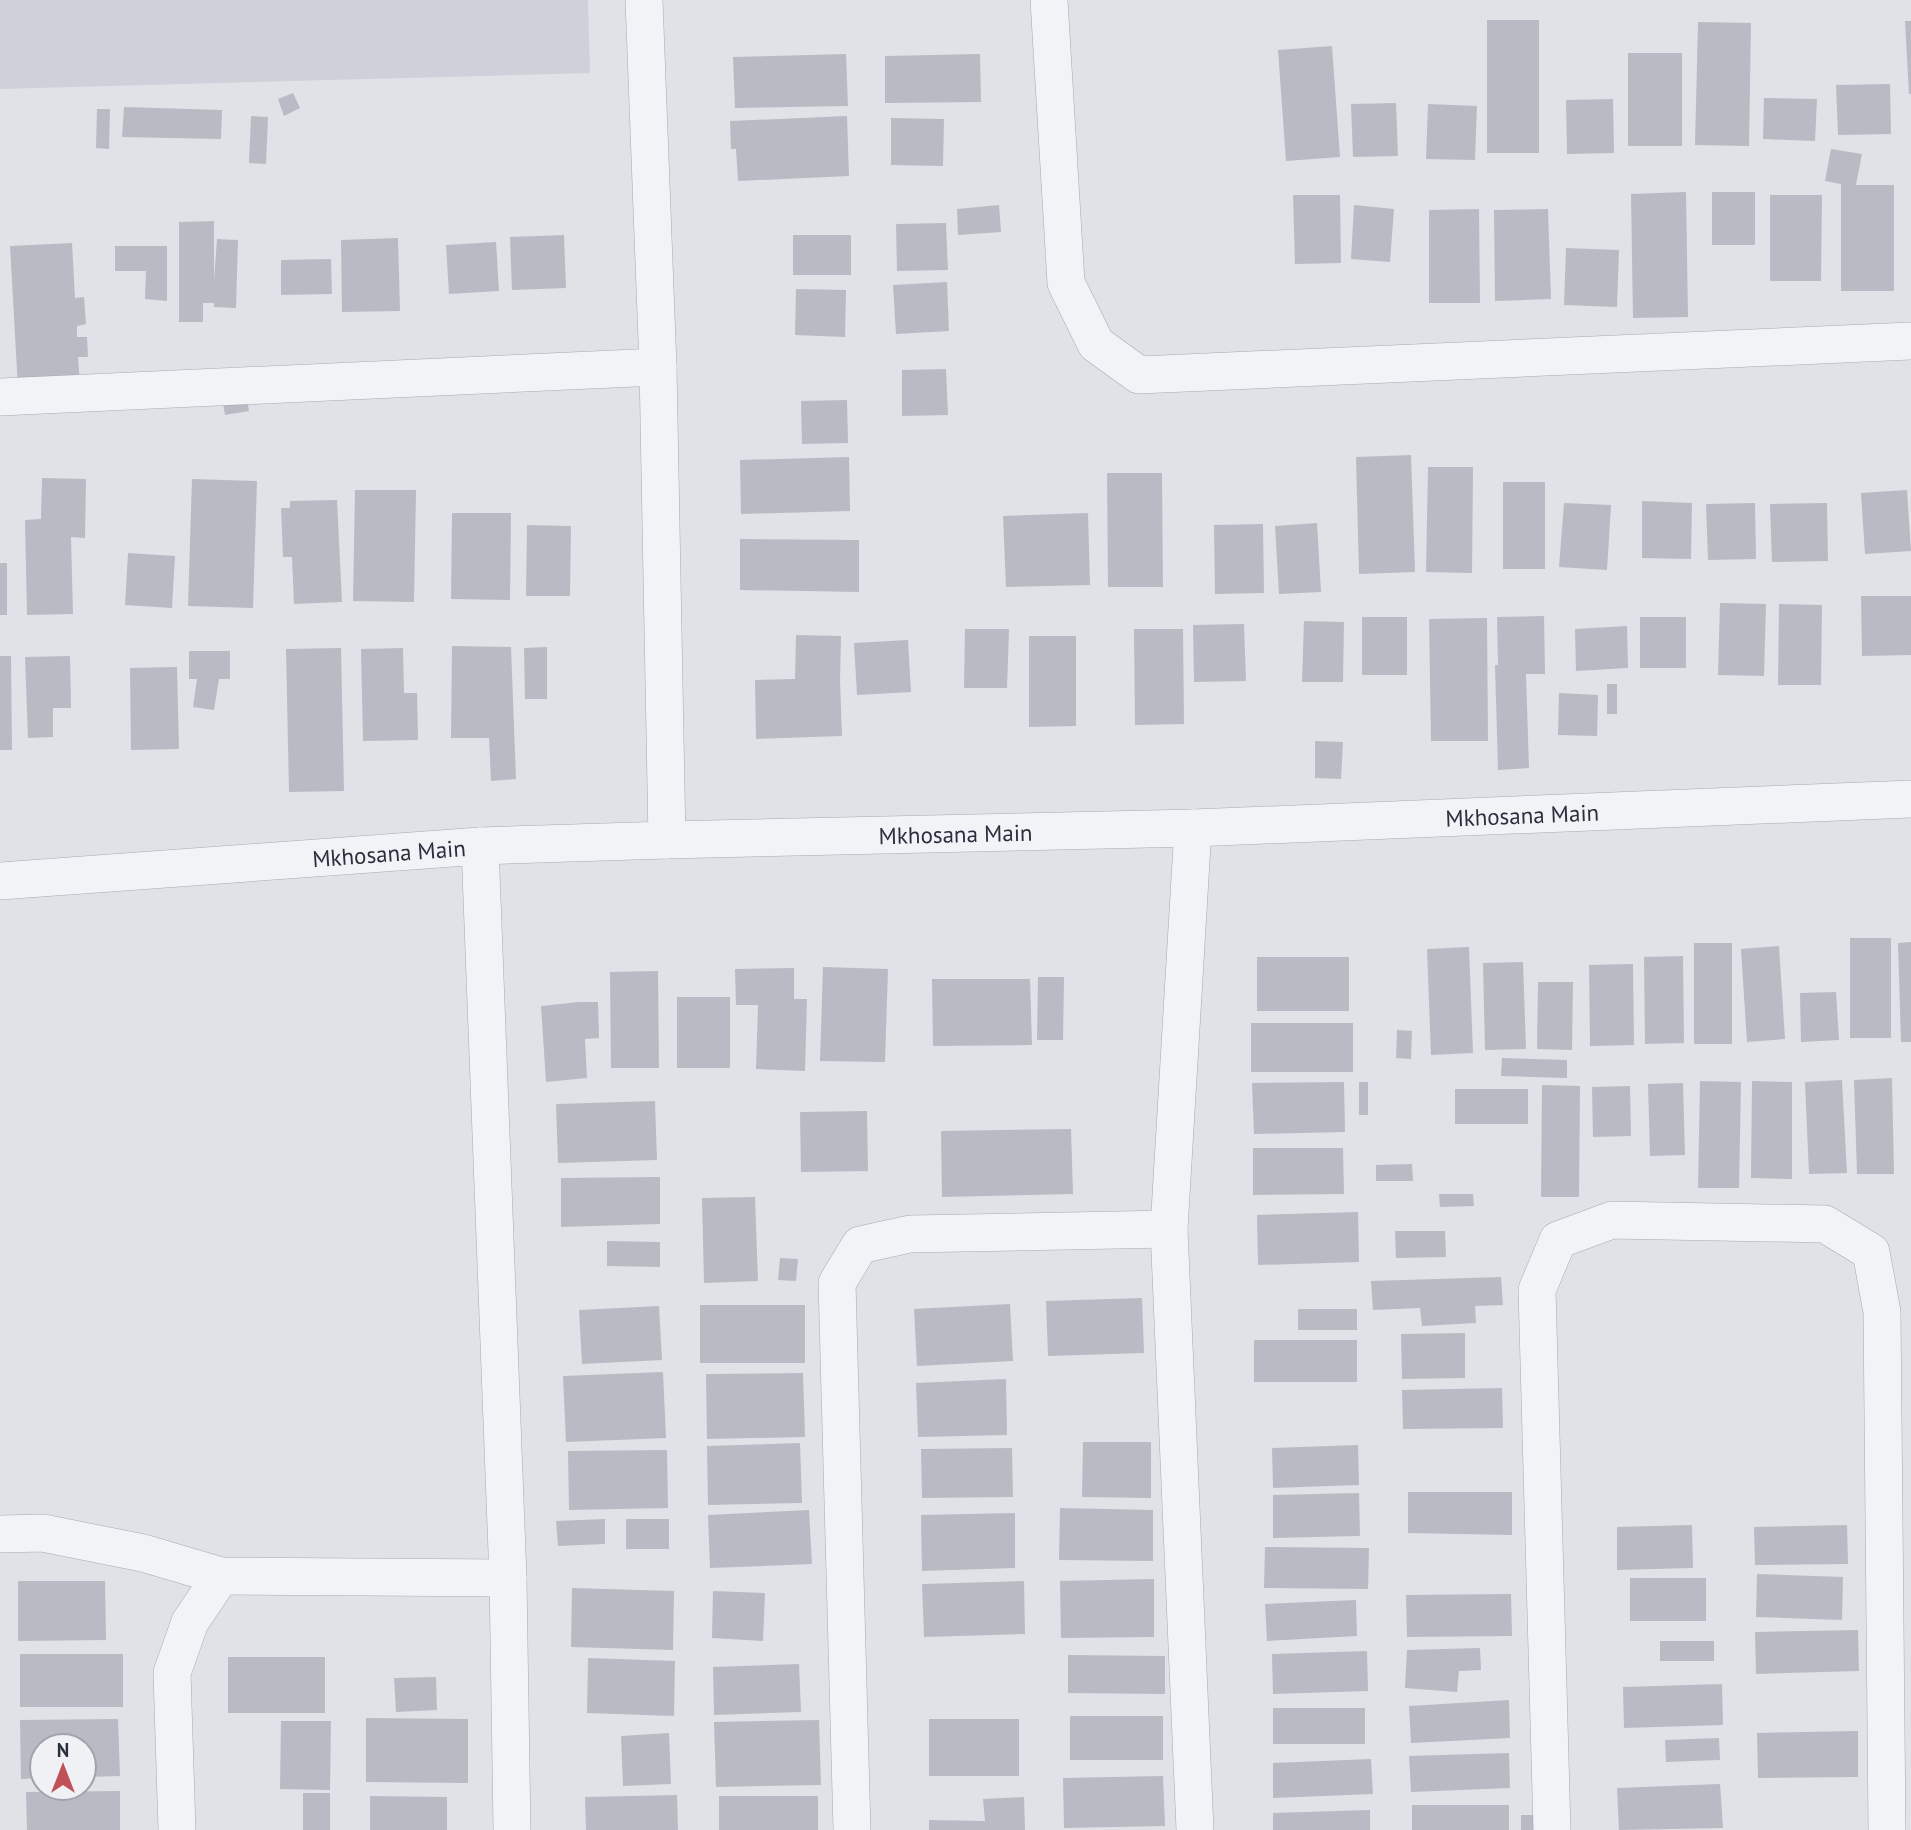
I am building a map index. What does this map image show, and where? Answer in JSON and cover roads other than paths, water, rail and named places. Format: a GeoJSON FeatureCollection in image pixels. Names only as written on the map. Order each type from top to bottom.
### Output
{"type":"FeatureCollection","features":[{"type":"Feature","properties":{"kind":"street"},"geometry":{"type":"LineString","coordinates":[[644,0],[658,368],[667,840]]}},
{"type":"Feature","properties":{"kind":"street"},"geometry":{"type":"LineString","coordinates":[[1049,0],[1066,283],[1096,344],[1139,375],[1911,341]]}},
{"type":"Feature","properties":{"kind":"street"},"geometry":{"type":"LineString","coordinates":[[0,397],[658,368]]}},
{"type":"Feature","properties":{"kind":"street","name":"Mkhosana Main"},"geometry":{"type":"LineString","coordinates":[[0,881],[480,846],[1193,828],[1911,799]]}},
{"type":"Feature","properties":{"kind":"street"},"geometry":{"type":"LineString","coordinates":[[1193,828],[1169,1229],[1195,1830]]}},
{"type":"Feature","properties":{"kind":"street"},"geometry":{"type":"LineString","coordinates":[[480,846],[508,1578],[512,1830]]}},
{"type":"Feature","properties":{"kind":"street"},"geometry":{"type":"LineString","coordinates":[[1552,1830],[1537,1290],[1558,1240],[1612,1220],[1825,1224],[1871,1252],[1882,1312],[1887,1830]]}},
{"type":"Feature","properties":{"kind":"street"},"geometry":{"type":"LineString","coordinates":[[852,1830],[837,1283],[860,1245],[910,1234],[1169,1229]]}},
{"type":"Feature","properties":{"kind":"street"},"geometry":{"type":"LineString","coordinates":[[0,1534],[43,1533],[143,1553],[221,1576],[508,1578]]}},
{"type":"Feature","properties":{"kind":"street"},"geometry":{"type":"LineString","coordinates":[[177,1830],[172,1673],[190,1622],[221,1576]]}}]}
